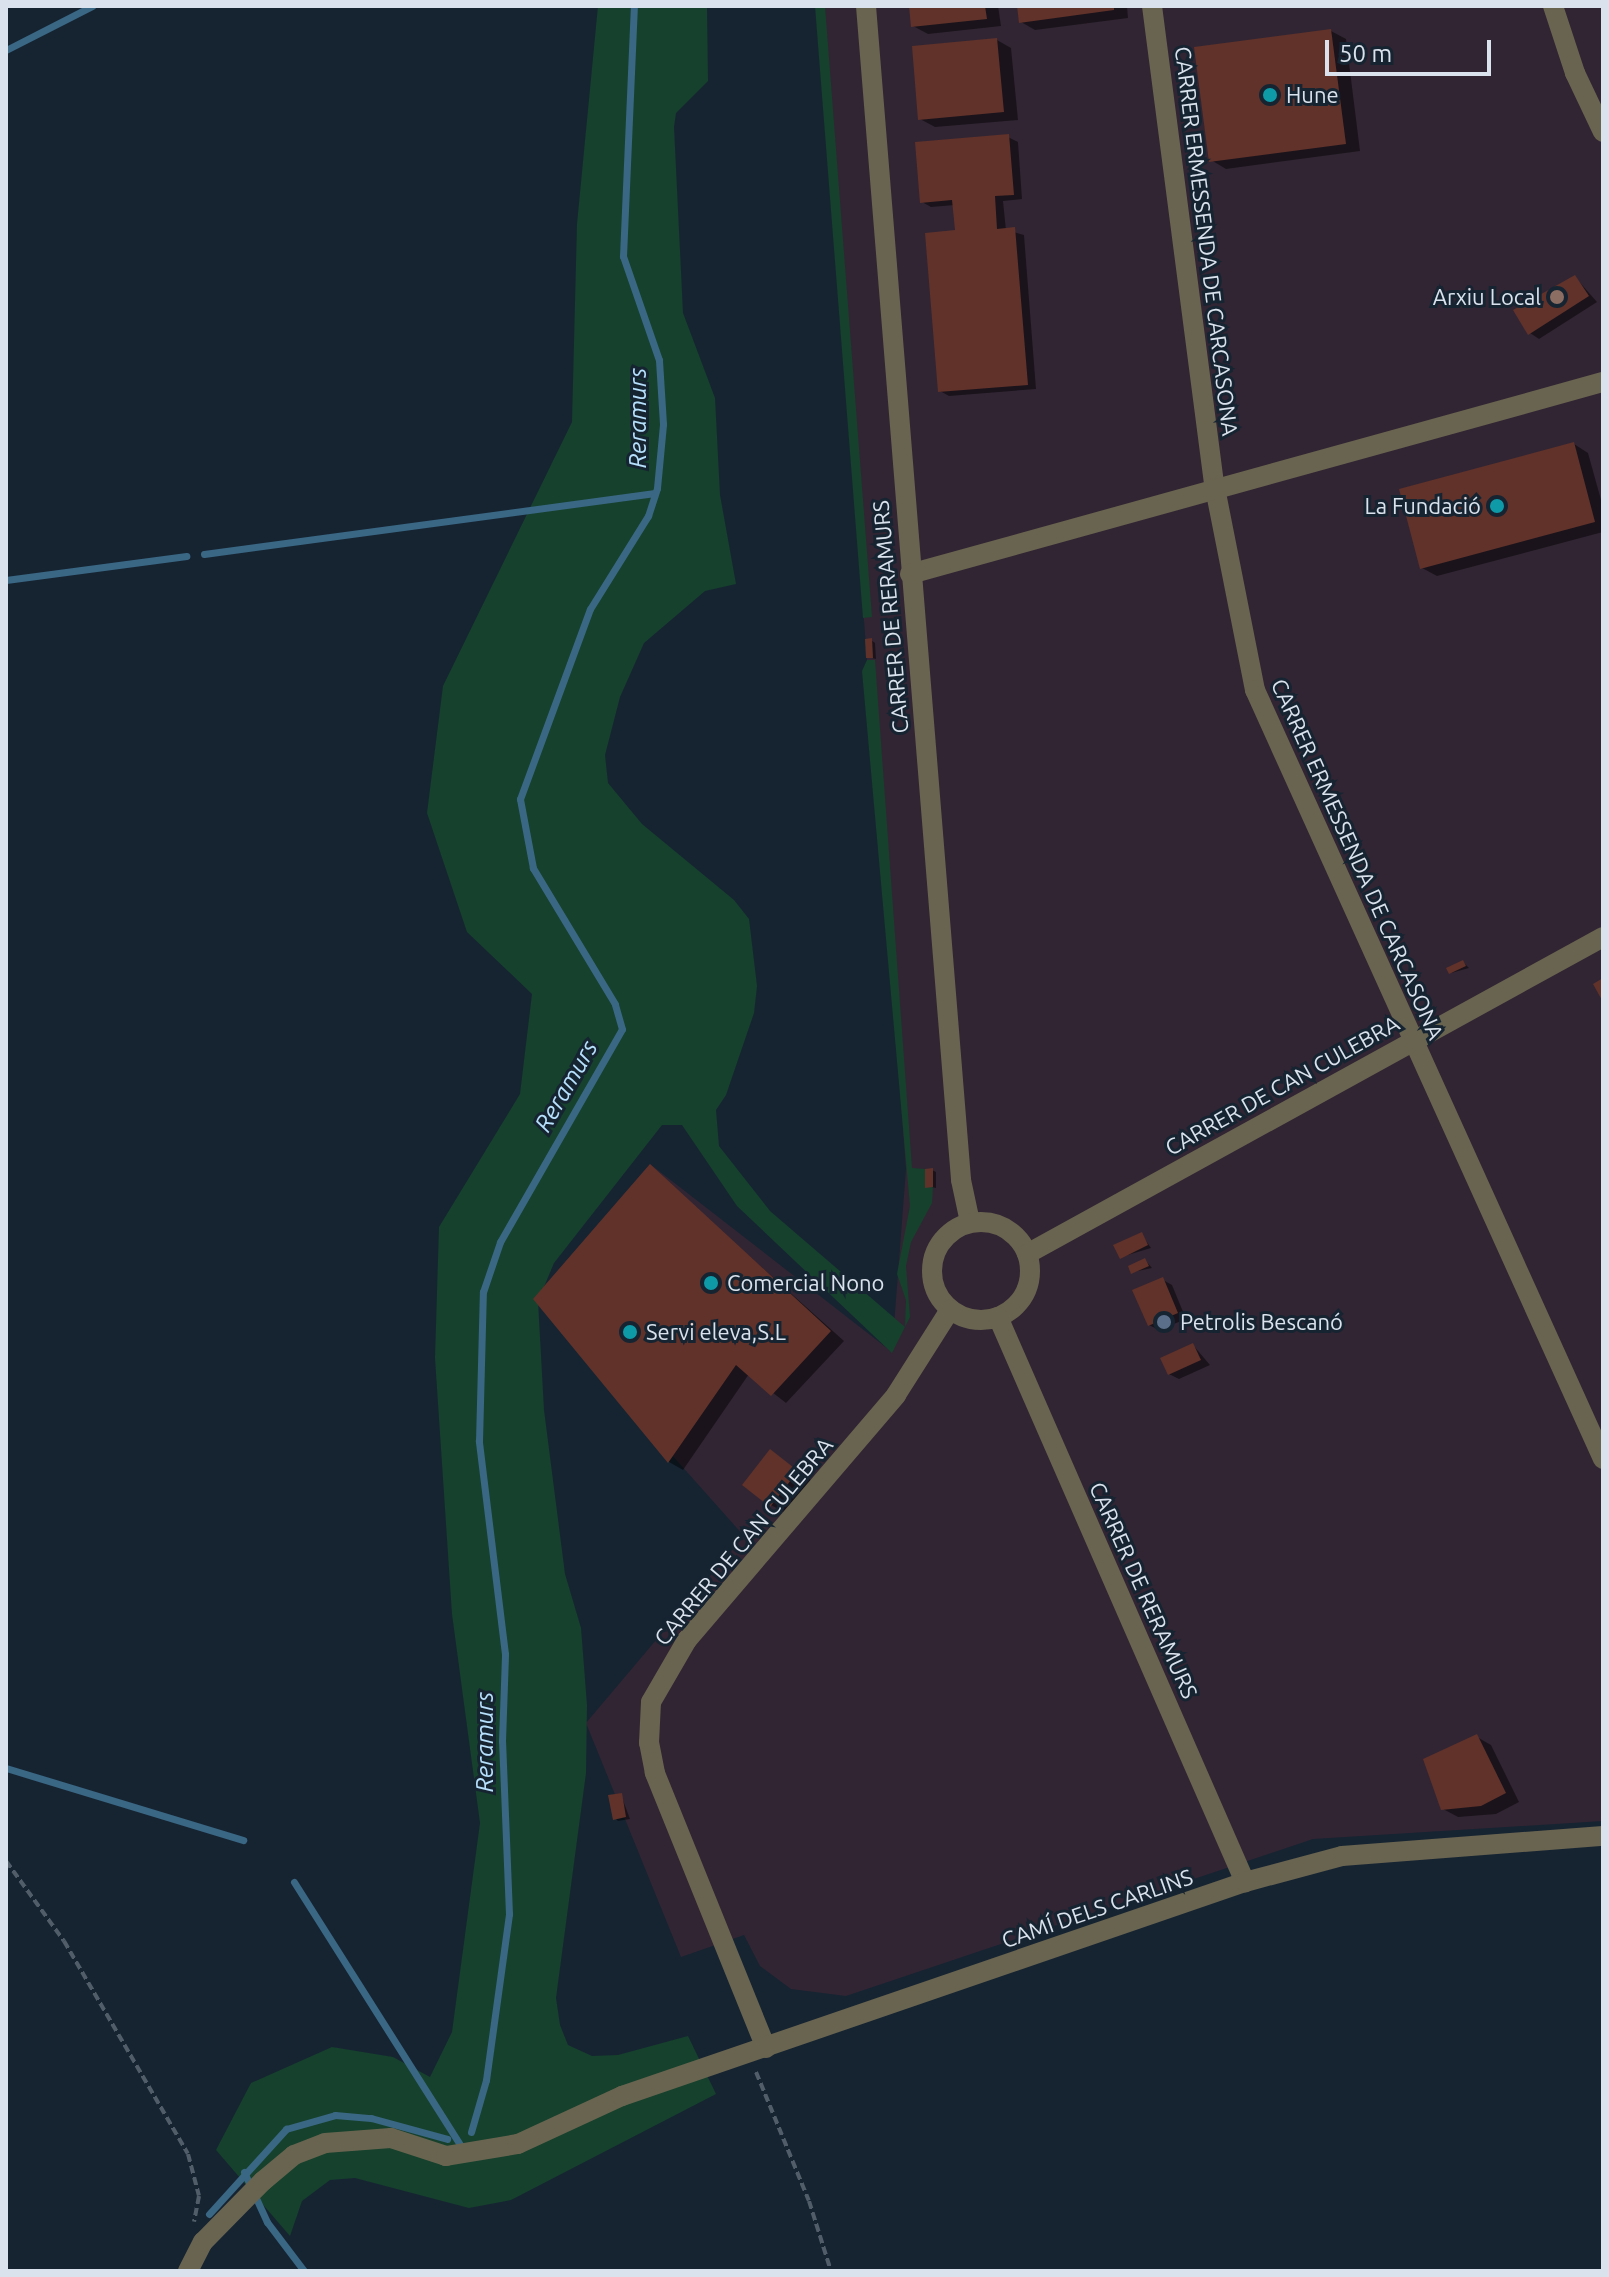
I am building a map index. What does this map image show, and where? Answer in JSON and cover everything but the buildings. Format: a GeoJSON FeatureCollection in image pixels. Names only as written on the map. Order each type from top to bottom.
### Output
{"type":"FeatureCollection","features":[{"type":"Feature","properties":{"kind":"street","name":"CARRER DE RERAMURS"},"geometry":{"type":"LineString","coordinates":[[866,6],[961,1180],[970,1222]]}},
{"type":"Feature","properties":{"kind":"street","name":"CARRER ERMESSENDA DE CARCASONA"},"geometry":{"type":"LineString","coordinates":[[1152,6],[1215,488],[1255,690],[1603,1459]]}},
{"type":"Feature","properties":{"kind":"street"},"geometry":{"type":"LineString","coordinates":[[1553,6],[1575,73],[1603,132]]}},
{"type":"Feature","properties":{"kind":"street"},"geometry":{"type":"LineString","coordinates":[[910,574],[1603,382]]}},
{"type":"Feature","properties":{"kind":"street","name":"CARRER DE CAN CULEBRA"},"geometry":{"type":"LineString","coordinates":[[1027,1254],[1603,937]]}},
{"type":"Feature","properties":{"kind":"street"},"geometry":{"type":"LineString","coordinates":[[970,1222],[1001,1226],[1017,1235],[1027,1254],[1028,1285],[1014,1308],[998,1317],[971,1320],[950,1310],[931,1278],[936,1248],[948,1233],[970,1222]]}},
{"type":"Feature","properties":{"kind":"street","name":"CARRER DE CAN CULEBRA"},"geometry":{"type":"LineString","coordinates":[[766,2048],[655,1773],[649,1743],[651,1702],[687,1640],[896,1395],[950,1310]]}},
{"type":"Feature","properties":{"kind":"street","name":"CARRER DE RERAMURS"},"geometry":{"type":"LineString","coordinates":[[998,1317],[1245,1882]]}},
{"type":"Feature","properties":{"kind":"street","name":"CAMÍ DELS CARLINS"},"geometry":{"type":"LineString","coordinates":[[188,2271],[203,2242],[263,2181],[294,2155],[325,2143],[391,2138],[446,2156],[518,2144],[622,2096],[1245,1882],[1342,1856],[1603,1836]]}},
{"type":"Feature","properties":{"kind":"path"},"geometry":{"type":"LineString","coordinates":[[6,1861],[64,1941],[188,2154],[199,2196],[193,2226]]}},
{"type":"Feature","properties":{"kind":"path"},"geometry":{"type":"LineString","coordinates":[[766,2048],[756,2072],[809,2201],[831,2271]]}},
{"type":"Feature","properties":{"kind":"shaded area"},"geometry":{"type":"Polygon","coordinates":[[[817,6],[1603,6],[1603,1821],[1313,1839],[846,1996],[791,1989],[760,1966],[744,1935],[681,1957],[586,1723],[744,1536],[533,1299],[650,1164],[892,1352],[906,1169],[817,6]]]}},
{"type":"Feature","properties":{"kind":"green space"},"geometry":{"type":"Polygon","coordinates":[[[598,6],[707,6],[708,81],[676,113],[674,127],[683,313],[715,398],[720,495],[736,584],[705,591],[644,643],[620,697],[605,755],[608,783],[642,824],[734,900],[749,919],[757,986],[754,1013],[726,1095],[716,1110],[719,1146],[770,1211],[905,1327],[892,1353],[737,1206],[682,1125],[662,1125],[554,1263],[538,1301],[544,1410],[565,1574],[581,1628],[587,1705],[586,1773],[556,1998],[560,2025],[568,2045],[592,2056],[618,2055],[688,2036],[716,2094],[511,2200],[469,2208],[355,2178],[330,2180],[302,2201],[290,2236],[216,2150],[251,2083],[332,2047],[393,2057],[430,2077],[452,2032],[480,1823],[452,1614],[435,1358],[439,1227],[520,1094],[532,994],[467,932],[427,813],[443,686],[572,422],[577,224],[598,6]]]}},
{"type":"Feature","properties":{"kind":"green space"},"geometry":{"type":"Polygon","coordinates":[[[815,6],[825,6],[872,617],[863,618],[815,6]]]}},
{"type":"Feature","properties":{"kind":"green space"},"geometry":{"type":"Polygon","coordinates":[[[867,660],[875,660],[912,1168],[925,1169],[925,1187],[933,1187],[932,1203],[911,1242],[906,1266],[910,1317],[905,1327],[906,1300],[897,1274],[910,1206],[862,671],[867,660]]]}},
{"type":"Feature","properties":{"kind":"waterway"},"geometry":{"type":"LineString","coordinates":[[6,50],[92,6]]}},
{"type":"Feature","properties":{"kind":"waterway","name":"Reramurs"},"geometry":{"type":"LineString","coordinates":[[471,2132],[486,2080],[509,1914],[502,1741],[505,1654],[479,1441],[483,1292],[500,1242],[622,1029],[615,1004],[533,868],[520,799],[590,609],[648,516],[657,488],[663,424],[659,360],[623,256],[634,6]]}},
{"type":"Feature","properties":{"kind":"waterway"},"geometry":{"type":"LineString","coordinates":[[204,554],[655,493]]}},
{"type":"Feature","properties":{"kind":"waterway"},"geometry":{"type":"LineString","coordinates":[[6,580],[186,556]]}},
{"type":"Feature","properties":{"kind":"waterway"},"geometry":{"type":"LineString","coordinates":[[6,1768],[243,1840]]}},
{"type":"Feature","properties":{"kind":"waterway"},"geometry":{"type":"LineString","coordinates":[[294,1882],[463,2149]]}},
{"type":"Feature","properties":{"kind":"waterway","name":"Reramurs"},"geometry":{"type":"LineString","coordinates":[[209,2214],[286,2129],[335,2115],[371,2118],[447,2139]]}},
{"type":"Feature","properties":{"kind":"waterway"},"geometry":{"type":"LineString","coordinates":[[244,2172],[267,2222],[304,2271]]}},
{"type":"Feature","properties":{"kind":"place","name":"Hune"},"geometry":{"type":"Point","coordinates":[1270,95]}},
{"type":"Feature","properties":{"kind":"place","name":"Arxiu Local"},"geometry":{"type":"Point","coordinates":[1557,297]}},
{"type":"Feature","properties":{"kind":"place","name":"La Fundació"},"geometry":{"type":"Point","coordinates":[1497,506]}},
{"type":"Feature","properties":{"kind":"place","name":"Comercial Nono"},"geometry":{"type":"Point","coordinates":[711,1283]}},
{"type":"Feature","properties":{"kind":"place","name":"Petrolis Bescanó"},"geometry":{"type":"Point","coordinates":[1164,1322]}},
{"type":"Feature","properties":{"kind":"place","name":"Servi eleva,S.L"},"geometry":{"type":"Point","coordinates":[630,1332]}}]}
